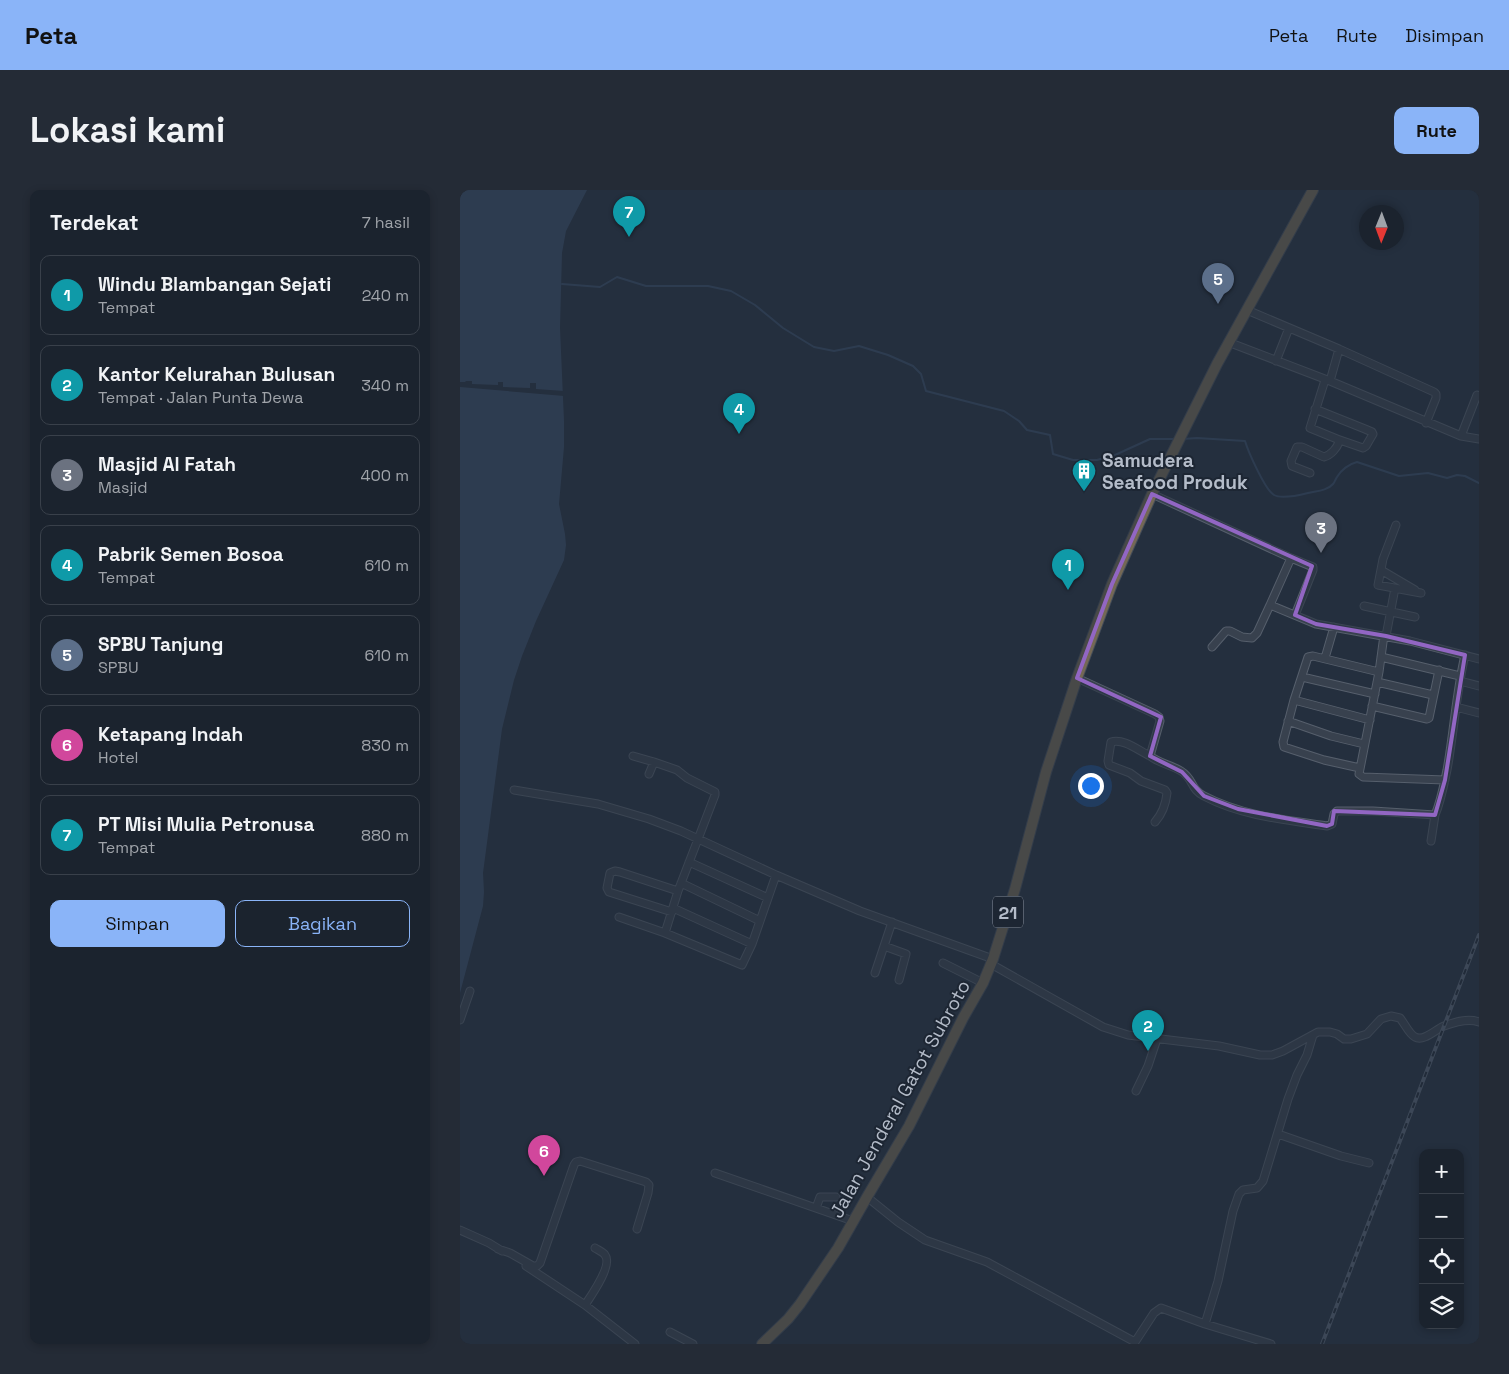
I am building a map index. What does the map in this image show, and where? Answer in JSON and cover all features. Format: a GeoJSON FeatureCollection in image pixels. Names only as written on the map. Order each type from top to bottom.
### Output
{"type":"FeatureCollection","features":[{"type":"Feature","properties":{"kind":"highway","name":"Jalan Jenderal Gatot Subroto"},"geometry":{"type":"LineString","coordinates":[[762,1344],[788,1320],[838,1248],[909,1126],[963,1018],[983,984],[992,962],[1015,889],[1046,772],[1077,678],[1112,584],[1152,494],[1228,342],[1313,190]]}},
{"type":"Feature","properties":{"kind":"street"},"geometry":{"type":"LineString","coordinates":[[1247,310],[1339,349],[1436,394],[1426,423]]}},
{"type":"Feature","properties":{"kind":"street"},"geometry":{"type":"LineString","coordinates":[[1276,360],[1289,328]]}},
{"type":"Feature","properties":{"kind":"street"},"geometry":{"type":"LineString","coordinates":[[1228,342],[1327,380],[1426,423],[1461,436],[1479,439]]}},
{"type":"Feature","properties":{"kind":"street"},"geometry":{"type":"LineString","coordinates":[[1315,409],[1372,432],[1372,437],[1363,448],[1310,428],[1315,409],[1339,349]]}},
{"type":"Feature","properties":{"kind":"street"},"geometry":{"type":"LineString","coordinates":[[1461,436],[1477,395]]}},
{"type":"Feature","properties":{"kind":"street"},"geometry":{"type":"LineString","coordinates":[[1310,473],[1292,466],[1291,461],[1297,447],[1302,446],[1324,457],[1337,447],[1339,442],[1337,439]]}},
{"type":"Feature","properties":{"kind":"street"},"geometry":{"type":"LineString","coordinates":[[1152,494],[1313,567],[1295,615]]}},
{"type":"Feature","properties":{"kind":"street"},"geometry":{"type":"LineString","coordinates":[[1381,570],[1420,593],[1378,585],[1383,559],[1396,525]]}},
{"type":"Feature","properties":{"kind":"street"},"geometry":{"type":"LineString","coordinates":[[1212,647],[1226,631],[1242,637],[1252,638],[1257,633],[1291,558]]}},
{"type":"Feature","properties":{"kind":"street"},"geometry":{"type":"LineString","coordinates":[[1395,588],[1359,774],[1363,777],[1445,780]]}},
{"type":"Feature","properties":{"kind":"street"},"geometry":{"type":"LineString","coordinates":[[1270,605],[1316,624],[1385,635],[1479,659]]}},
{"type":"Feature","properties":{"kind":"street"},"geometry":{"type":"LineString","coordinates":[[1364,606],[1415,616]]}},
{"type":"Feature","properties":{"kind":"street"},"geometry":{"type":"LineString","coordinates":[[1325,658],[1334,627]]}},
{"type":"Feature","properties":{"kind":"street"},"geometry":{"type":"LineString","coordinates":[[1430,841],[1435,814],[1445,780],[1465,655]]}},
{"type":"Feature","properties":{"kind":"street"},"geometry":{"type":"LineString","coordinates":[[1360,768],[1324,760],[1284,747],[1283,742],[1308,657],[1325,658],[1379,672]]}},
{"type":"Feature","properties":{"kind":"street"},"geometry":{"type":"LineString","coordinates":[[1381,657],[1439,670],[1479,686]]}},
{"type":"Feature","properties":{"kind":"street"},"geometry":{"type":"LineString","coordinates":[[1372,706],[1427,718],[1430,716],[1439,670]]}},
{"type":"Feature","properties":{"kind":"street"},"geometry":{"type":"LineString","coordinates":[[1302,677],[1374,694]]}},
{"type":"Feature","properties":{"kind":"street"},"geometry":{"type":"LineString","coordinates":[[1077,678],[1160,717],[1150,756]]}},
{"type":"Feature","properties":{"kind":"street"},"geometry":{"type":"LineString","coordinates":[[1377,682],[1433,695]]}},
{"type":"Feature","properties":{"kind":"street"},"geometry":{"type":"LineString","coordinates":[[1294,700],[1370,720]]}},
{"type":"Feature","properties":{"kind":"street"},"geometry":{"type":"LineString","coordinates":[[1456,707],[1479,713]]}},
{"type":"Feature","properties":{"kind":"street"},"geometry":{"type":"LineString","coordinates":[[1288,721],[1331,736],[1364,744]]}},
{"type":"Feature","properties":{"kind":"street"},"geometry":{"type":"LineString","coordinates":[[1155,822],[1160,816],[1167,793],[1165,790],[1141,781],[1130,773],[1109,765],[1111,742],[1116,740],[1123,742],[1182,772],[1190,778],[1195,790],[1204,796],[1260,815],[1327,826],[1332,824],[1334,814],[1337,811],[1435,814]]}},
{"type":"Feature","properties":{"kind":"street"},"geometry":{"type":"LineString","coordinates":[[633,756],[680,772],[716,794],[678,891],[665,933]]}},
{"type":"Feature","properties":{"kind":"street"},"geometry":{"type":"LineString","coordinates":[[649,774],[654,762]]}},
{"type":"Feature","properties":{"kind":"street"},"geometry":{"type":"LineString","coordinates":[[514,790],[598,804],[681,831],[860,911],[992,962],[1103,1027],[1128,1036],[1219,1046],[1260,1056],[1272,1055],[1283,1051],[1318,1032],[1330,1032],[1344,1039],[1351,1039],[1367,1034],[1381,1019],[1391,1016],[1400,1018],[1417,1039],[1443,1026],[1465,1021],[1474,1020],[1479,1022]]}},
{"type":"Feature","properties":{"kind":"street"},"geometry":{"type":"LineString","coordinates":[[689,862],[768,898]]}},
{"type":"Feature","properties":{"kind":"street"},"geometry":{"type":"LineString","coordinates":[[678,891],[615,871],[610,873],[607,888],[608,892],[673,910],[752,944]]}},
{"type":"Feature","properties":{"kind":"street"},"geometry":{"type":"LineString","coordinates":[[619,917],[665,933],[740,965],[744,964],[776,875]]}},
{"type":"Feature","properties":{"kind":"street"},"geometry":{"type":"LineString","coordinates":[[681,883],[760,921]]}},
{"type":"Feature","properties":{"kind":"street"},"geometry":{"type":"LineString","coordinates":[[875,972],[892,922]]}},
{"type":"Feature","properties":{"kind":"street"},"geometry":{"type":"LineString","coordinates":[[884,946],[906,954],[899,980]]}},
{"type":"Feature","properties":{"kind":"street"},"geometry":{"type":"LineString","coordinates":[[943,963],[983,984]]}},
{"type":"Feature","properties":{"kind":"street"},"geometry":{"type":"LineString","coordinates":[[460,1020],[470,991]]}},
{"type":"Feature","properties":{"kind":"street"},"geometry":{"type":"LineString","coordinates":[[1205,1324],[1218,1281],[1233,1211],[1239,1194],[1243,1190],[1258,1188],[1263,1181],[1291,1091],[1313,1035]]}},
{"type":"Feature","properties":{"kind":"street"},"geometry":{"type":"LineString","coordinates":[[1136,1091],[1148,1066],[1157,1039]]}},
{"type":"Feature","properties":{"kind":"street"},"geometry":{"type":"LineString","coordinates":[[1278,1134],[1369,1164]]}},
{"type":"Feature","properties":{"kind":"street"},"geometry":{"type":"LineString","coordinates":[[498,1249],[510,1253],[534,1266],[540,1264],[574,1165],[580,1161],[646,1182],[648,1193],[637,1229]]}},
{"type":"Feature","properties":{"kind":"street"},"geometry":{"type":"LineString","coordinates":[[714,1172],[853,1221]]}},
{"type":"Feature","properties":{"kind":"street"},"geometry":{"type":"LineString","coordinates":[[867,1196],[898,1222],[925,1240],[987,1262],[1135,1343],[1154,1313],[1158,1309],[1164,1308],[1205,1324],[1271,1344]]}},
{"type":"Feature","properties":{"kind":"street"},"geometry":{"type":"LineString","coordinates":[[816,1208],[820,1197],[836,1197]]}},
{"type":"Feature","properties":{"kind":"street"},"geometry":{"type":"LineString","coordinates":[[460,1230],[498,1249],[584,1305],[635,1344]]}},
{"type":"Feature","properties":{"kind":"street"},"geometry":{"type":"LineString","coordinates":[[584,1305],[599,1282],[607,1264],[605,1255],[595,1248]]}},
{"type":"Feature","properties":{"kind":"street"},"geometry":{"type":"LineString","coordinates":[[670,1332],[693,1344]]}},
{"type":"Feature","properties":{"kind":"highlighted area"},"geometry":{"type":"Polygon","coordinates":[[[1152,494],[1312,566],[1295,615],[1316,624],[1386,636],[1465,655],[1445,780],[1435,815],[1334,811],[1332,824],[1327,826],[1238,809],[1204,796],[1182,772],[1150,756],[1161,717],[1077,678],[1112,584],[1152,494]]]}},
{"type":"Feature","properties":{"kind":"water"},"geometry":{"type":"Polygon","coordinates":[[[460,190],[587,190],[566,231],[562,253],[560,328],[564,447],[559,504],[566,545],[564,560],[522,656],[502,729],[483,873],[483,906],[460,993],[460,190]]]}},
{"type":"Feature","properties":{"kind":"pier"},"geometry":{"type":"Polygon","coordinates":[[[472,381],[472,384],[498,385],[498,382],[503,382],[503,387],[530,388],[530,383],[536,383],[536,389],[564,391],[564,396],[460,387],[460,382],[472,381]]]}},
{"type":"Feature","properties":{"kind":"waterway"},"geometry":{"type":"LineString","coordinates":[[562,284],[600,287],[617,277],[646,286],[708,286],[731,291],[755,305],[783,328],[814,347],[834,351],[859,346],[888,355],[913,366],[921,374],[926,391],[1004,411],[1019,421],[1027,430],[1050,435],[1053,454],[1073,460],[1097,460],[1115,455],[1150,439],[1176,439]]}},
{"type":"Feature","properties":{"kind":"waterway"},"geometry":{"type":"LineString","coordinates":[[1183,439],[1245,441],[1253,461],[1270,492],[1277,496],[1296,496],[1328,488],[1343,470],[1357,462],[1399,476],[1428,473],[1447,478],[1457,475],[1465,476],[1479,483]]}},
{"type":"Feature","properties":{"kind":"railway"},"geometry":{"type":"LineString","coordinates":[[1322,1344],[1479,935]]}},
{"type":"Feature","properties":{"kind":"place","name":"PT Misi Mulia Petronusa"},"geometry":{"type":"Point","coordinates":[629,237]}},
{"type":"Feature","properties":{"kind":"place","name":"SPBU Tanjung"},"geometry":{"type":"Point","coordinates":[1218,304]}},
{"type":"Feature","properties":{"kind":"place","name":"Pabrik Semen Bosoa"},"geometry":{"type":"Point","coordinates":[739,434]}},
{"type":"Feature","properties":{"kind":"place","name":"Samudera Seafood Produk"},"geometry":{"type":"Point","coordinates":[1084,492]}},
{"type":"Feature","properties":{"kind":"place","name":"Masjid Al Fatah"},"geometry":{"type":"Point","coordinates":[1321,553]}},
{"type":"Feature","properties":{"kind":"place","name":"Windu Blambangan Sejati"},"geometry":{"type":"Point","coordinates":[1068,590]}},
{"type":"Feature","properties":{"kind":"place","name":"Kantor Kelurahan Bulusan"},"geometry":{"type":"Point","coordinates":[1148,1051]}},
{"type":"Feature","properties":{"kind":"place","name":"Ketapang Indah"},"geometry":{"type":"Point","coordinates":[544,1176]}}]}
